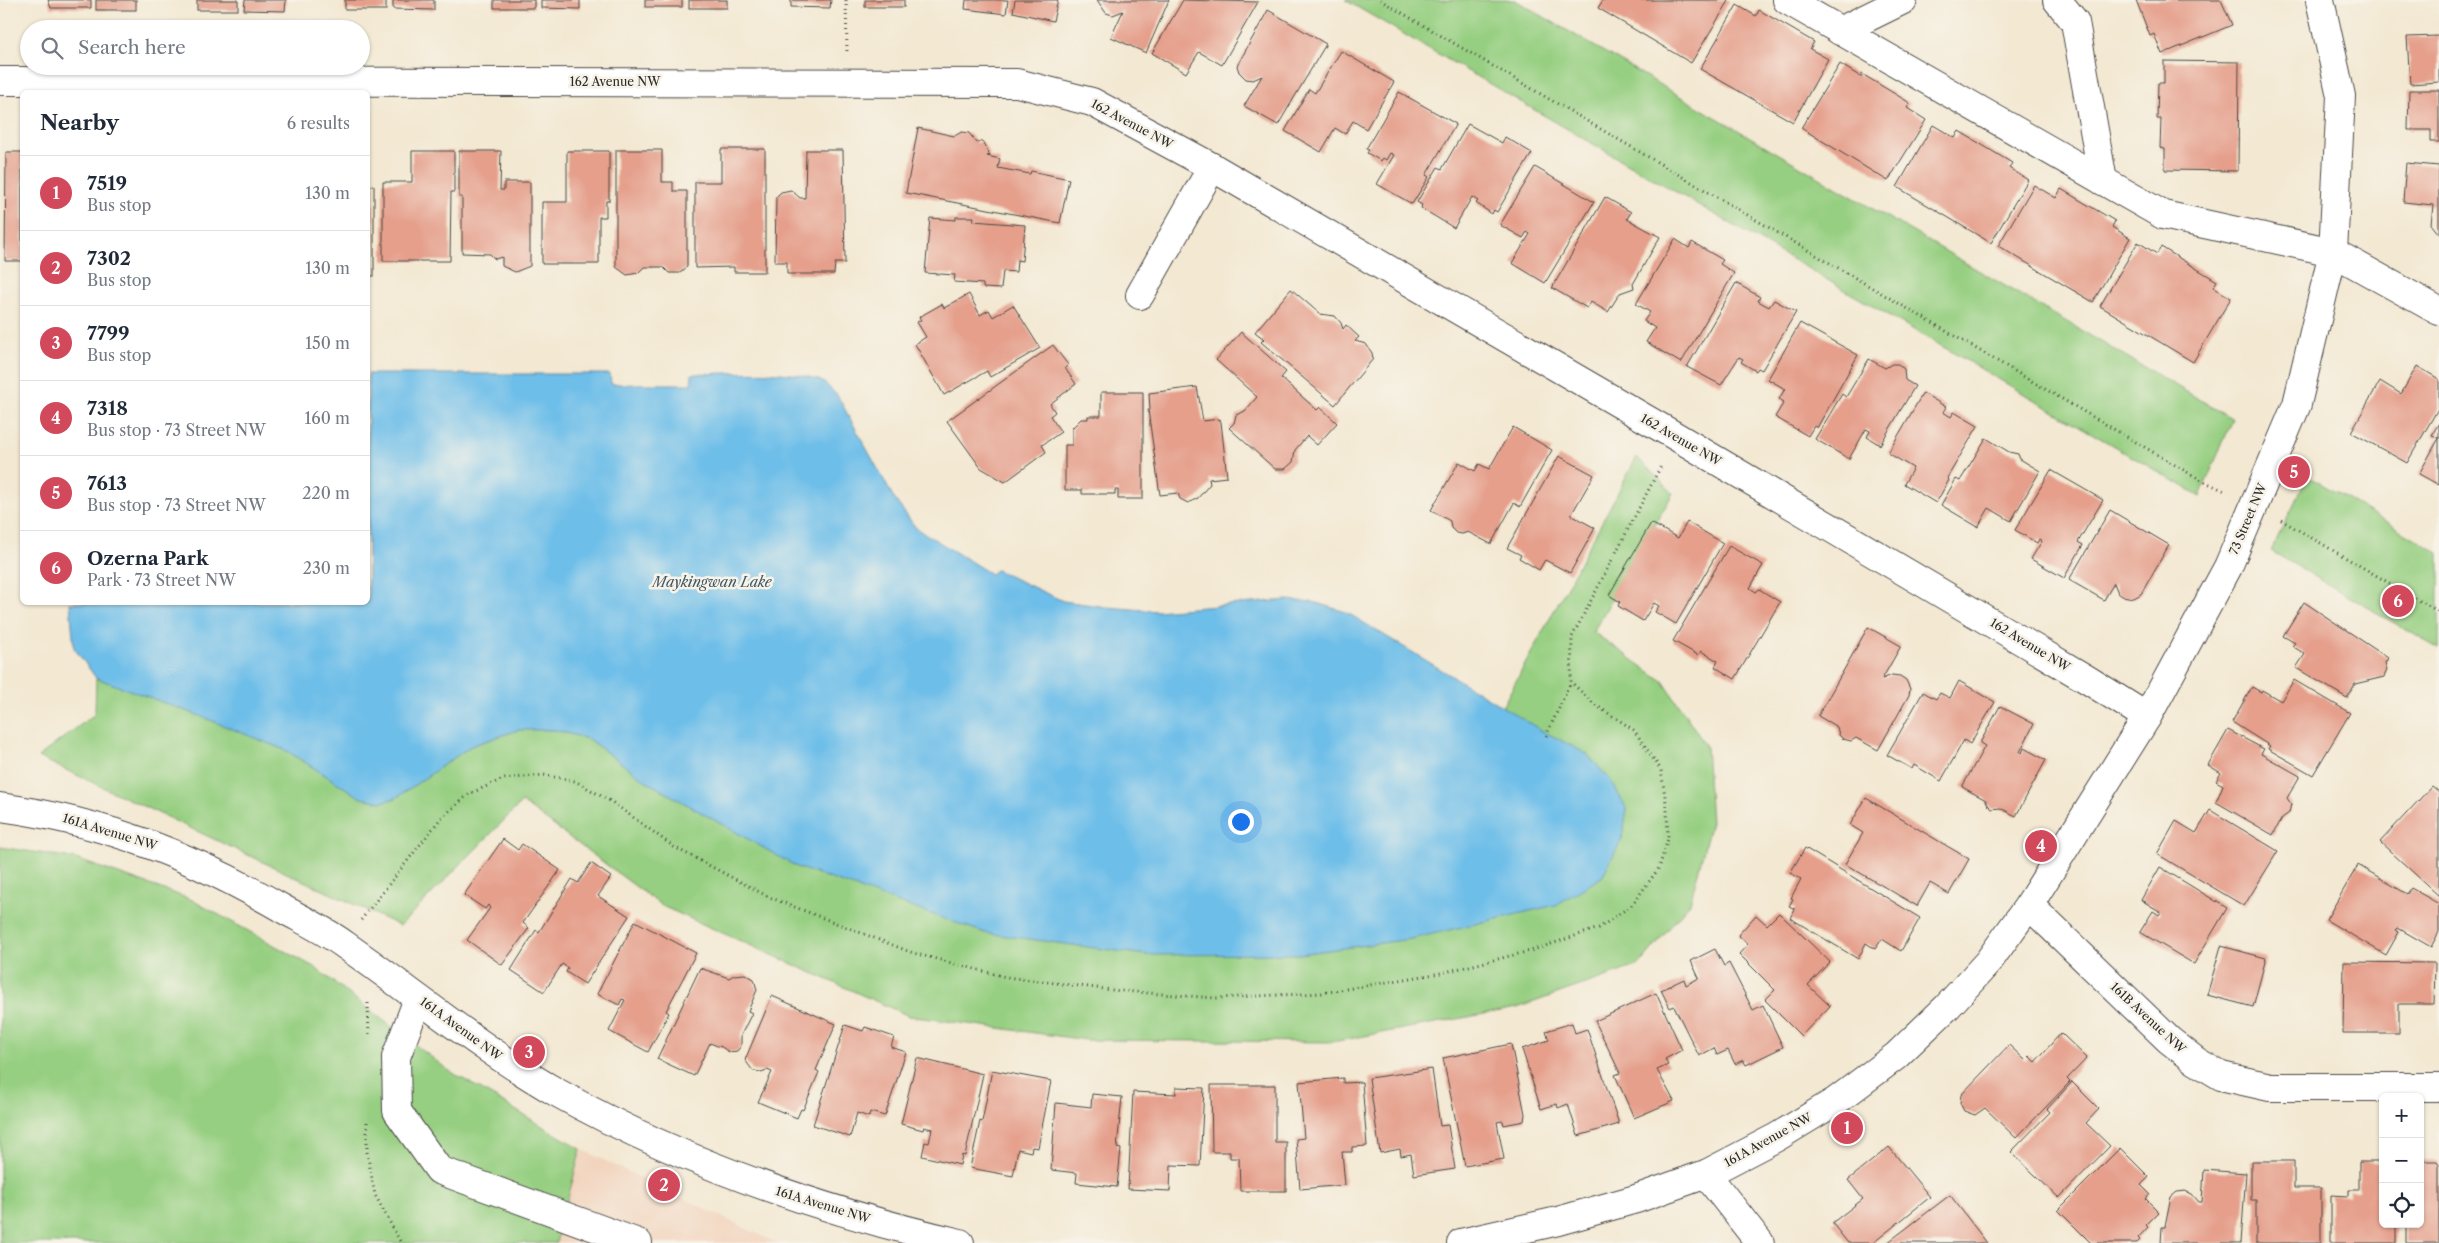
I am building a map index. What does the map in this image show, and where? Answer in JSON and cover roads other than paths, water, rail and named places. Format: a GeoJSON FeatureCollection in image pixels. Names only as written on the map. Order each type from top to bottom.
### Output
{"type":"FeatureCollection","features":[{"type":"Feature","properties":{"kind":"street"},"geometry":{"type":"LineString","coordinates":[[1787,0],[2163,215],[2333,252],[2439,311]]}},
{"type":"Feature","properties":{"kind":"street"},"geometry":{"type":"LineString","coordinates":[[1840,30],[1903,0]]}},
{"type":"Feature","properties":{"kind":"street"},"geometry":{"type":"LineString","coordinates":[[2057,0],[2075,22],[2103,181]]}},
{"type":"Feature","properties":{"kind":"street","name":"73 Street NW"},"geometry":{"type":"LineString","coordinates":[[2029,906],[2148,717],[2228,567],[2297,404],[2333,252],[2341,96],[2320,0]]}},
{"type":"Feature","properties":{"kind":"street","name":"162 Avenue NW"},"geometry":{"type":"LineString","coordinates":[[0,81],[1017,83],[1092,102],[1212,167],[1677,437],[2148,717]]}},
{"type":"Feature","properties":{"kind":"street"},"geometry":{"type":"LineString","coordinates":[[1140,295],[1212,167]]}},
{"type":"Feature","properties":{"kind":"street","name":"161A Avenue NW"},"geometry":{"type":"LineString","coordinates":[[0,807],[48,814],[165,849],[251,890],[342,943],[504,1060],[556,1092],[645,1138],[720,1171],[809,1203],[960,1243]]}},
{"type":"Feature","properties":{"kind":"street","name":"161B Avenue NW"},"geometry":{"type":"LineString","coordinates":[[2029,906],[2169,1040],[2196,1061],[2221,1076],[2270,1087],[2439,1087]]}},
{"type":"Feature","properties":{"kind":"street","name":"161A Avenue NW"},"geometry":{"type":"LineString","coordinates":[[1461,1243],[1636,1199],[1706,1174],[1777,1137],[1836,1102],[1896,1056],[1947,1007],[1988,962],[2029,906]]}},
{"type":"Feature","properties":{"kind":"street"},"geometry":{"type":"LineString","coordinates":[[418,999],[396,1057],[397,1111],[439,1170],[638,1243]]}},
{"type":"Feature","properties":{"kind":"street"},"geometry":{"type":"LineString","coordinates":[[1706,1174],[1760,1243]]}},
{"type":"Feature","properties":{"kind":"water","name":"Maykingwan Lake"},"geometry":{"type":"Polygon","coordinates":[[[759,372],[795,374],[823,382],[837,395],[895,500],[916,528],[991,574],[996,570],[1063,601],[1107,607],[1157,611],[1287,600],[1313,602],[1346,612],[1541,730],[1587,754],[1611,781],[1627,809],[1622,839],[1602,877],[1556,905],[1411,939],[1299,954],[1146,955],[985,933],[797,867],[649,783],[588,739],[555,730],[518,730],[471,746],[396,798],[382,802],[361,798],[287,751],[200,716],[96,678],[74,648],[70,605],[370,605],[370,374],[610,374],[611,384],[691,384],[692,374],[759,372]]]}},
{"type":"Feature","properties":{"kind":"place","name":"7613"},"geometry":{"type":"Point","coordinates":[2294,472]}},
{"type":"Feature","properties":{"kind":"place","name":"Ozerna Park"},"geometry":{"type":"Point","coordinates":[2398,601]}},
{"type":"Feature","properties":{"kind":"place","name":"7318"},"geometry":{"type":"Point","coordinates":[2041,846]}},
{"type":"Feature","properties":{"kind":"place","name":"7799"},"geometry":{"type":"Point","coordinates":[529,1052]}},
{"type":"Feature","properties":{"kind":"place","name":"7519"},"geometry":{"type":"Point","coordinates":[1847,1128]}},
{"type":"Feature","properties":{"kind":"place","name":"7302"},"geometry":{"type":"Point","coordinates":[664,1185]}}]}
